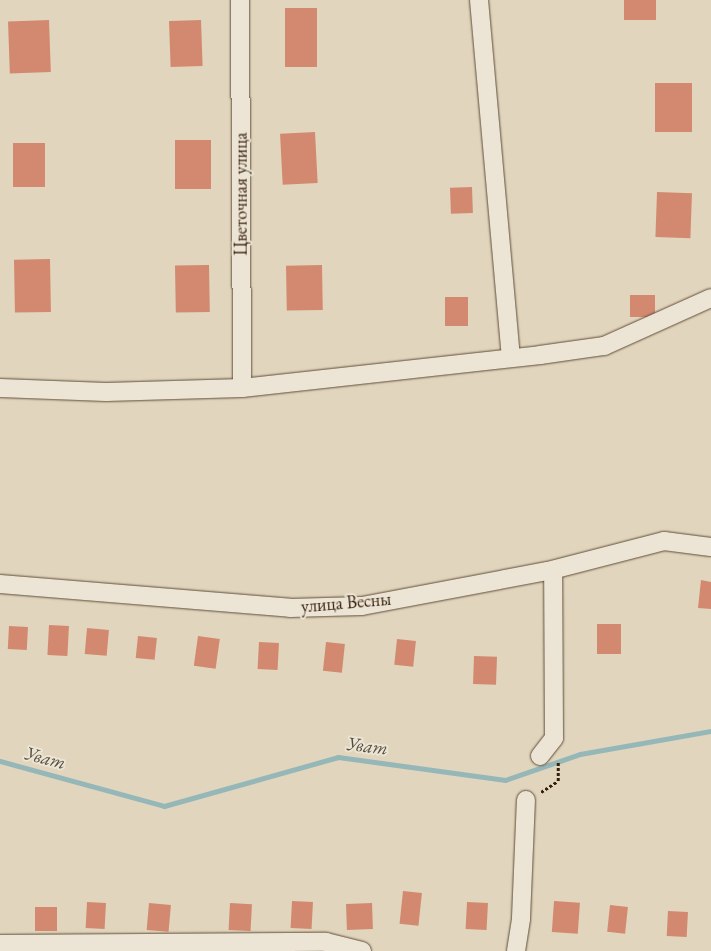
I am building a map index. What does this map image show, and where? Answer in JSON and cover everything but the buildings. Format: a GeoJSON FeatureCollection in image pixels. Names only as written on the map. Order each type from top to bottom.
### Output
{"type":"FeatureCollection","features":[{"type":"Feature","properties":{"kind":"street","name":"Цветочная улица"},"geometry":{"type":"LineString","coordinates":[[240,0],[242,388]]}},
{"type":"Feature","properties":{"kind":"street"},"geometry":{"type":"LineString","coordinates":[[480,0],[511,357]]}},
{"type":"Feature","properties":{"kind":"street"},"geometry":{"type":"LineString","coordinates":[[0,388],[106,392],[242,388],[604,346],[711,298]]}},
{"type":"Feature","properties":{"kind":"street","name":"улица Весны"},"geometry":{"type":"LineString","coordinates":[[0,584],[290,608],[362,606],[553,570],[664,542],[711,547]]}},
{"type":"Feature","properties":{"kind":"street"},"geometry":{"type":"LineString","coordinates":[[540,756],[554,738],[553,570]]}},
{"type":"Feature","properties":{"kind":"street"},"geometry":{"type":"LineString","coordinates":[[516,951],[521,918],[526,800]]}},
{"type":"Feature","properties":{"kind":"street"},"geometry":{"type":"LineString","coordinates":[[0,944],[326,942],[362,951]]}},
{"type":"Feature","properties":{"kind":"path"},"geometry":{"type":"LineString","coordinates":[[558,755],[558,781]]}},
{"type":"Feature","properties":{"kind":"waterway","name":"Уват"},"geometry":{"type":"LineString","coordinates":[[0,761],[164,806],[338,757],[505,780],[580,754],[711,731]]}}]}
